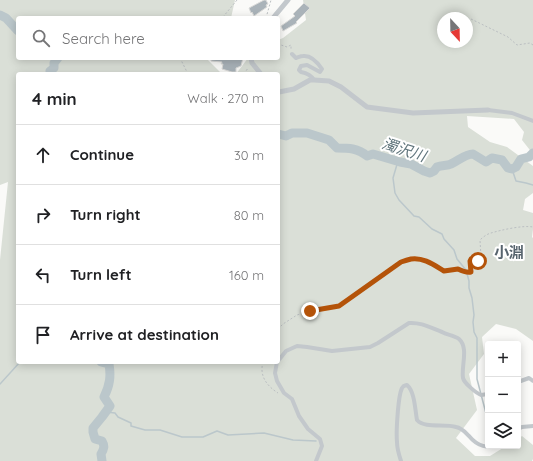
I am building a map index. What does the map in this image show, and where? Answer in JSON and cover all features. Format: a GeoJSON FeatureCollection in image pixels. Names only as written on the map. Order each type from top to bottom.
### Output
{"type":"FeatureCollection","features":[{"type":"Feature","properties":{"kind":"street"},"geometry":{"type":"LineString","coordinates":[[275,16],[288,0]]}},
{"type":"Feature","properties":{"kind":"street"},"geometry":{"type":"LineString","coordinates":[[292,54],[296,58],[307,56],[316,62],[322,70],[320,72],[307,65],[301,66],[299,70],[306,73],[314,80]]}},
{"type":"Feature","properties":{"kind":"street"},"geometry":{"type":"LineString","coordinates":[[252,60],[260,72]]}},
{"type":"Feature","properties":{"kind":"street"},"geometry":{"type":"LineString","coordinates":[[280,92],[294,89],[310,80],[329,81],[341,87],[367,107],[413,113],[488,110],[512,113],[533,121]]}},
{"type":"Feature","properties":{"kind":"street"},"geometry":{"type":"LineString","coordinates":[[280,358],[286,351],[297,346],[332,351],[370,347],[409,323],[422,324],[454,336],[459,340],[463,345],[465,382],[481,396],[485,395]]}},
{"type":"Feature","properties":{"kind":"street"},"geometry":{"type":"LineString","coordinates":[[277,364],[275,373],[277,381],[284,393],[292,400],[299,416],[308,429],[320,439],[322,446],[316,461]]}},
{"type":"Feature","properties":{"kind":"street"},"geometry":{"type":"LineString","coordinates":[[521,381],[529,378],[533,381]]}},
{"type":"Feature","properties":{"kind":"street"},"geometry":{"type":"LineString","coordinates":[[401,461],[397,444],[396,429],[400,394],[405,385],[410,388],[418,422],[424,424],[456,426],[479,445],[485,446]]}},
{"type":"Feature","properties":{"kind":"street"},"geometry":{"type":"LineString","coordinates":[[521,428],[533,426]]}},
{"type":"Feature","properties":{"kind":"path"},"geometry":{"type":"LineString","coordinates":[[224,16],[237,0]]}},
{"type":"Feature","properties":{"kind":"path"},"geometry":{"type":"LineString","coordinates":[[267,16],[271,0]]}},
{"type":"Feature","properties":{"kind":"path"},"geometry":{"type":"LineString","coordinates":[[473,20],[508,38],[517,45],[530,43],[533,45]]}},
{"type":"Feature","properties":{"kind":"path"},"geometry":{"type":"LineString","coordinates":[[280,46],[291,46],[292,54]]}},
{"type":"Feature","properties":{"kind":"path"},"geometry":{"type":"LineString","coordinates":[[181,60],[187,72]]}},
{"type":"Feature","properties":{"kind":"path"},"geometry":{"type":"LineString","coordinates":[[245,72],[252,60]]}},
{"type":"Feature","properties":{"kind":"path"},"geometry":{"type":"LineString","coordinates":[[280,327],[298,315],[310,311],[339,306],[401,262],[411,259],[422,260],[433,264],[444,271],[458,269],[469,273],[471,272],[471,259],[478,261],[481,258],[480,240],[489,234],[503,230],[528,226],[533,227]]}},
{"type":"Feature","properties":{"kind":"path"},"geometry":{"type":"LineString","coordinates":[[262,364],[263,376],[267,384],[279,393],[284,393]]}},
{"type":"Feature","properties":{"kind":"shaded area"},"geometry":{"type":"Polygon","coordinates":[[[0,0],[235,0],[231,16],[16,16],[16,60],[208,60],[220,72],[16,72],[16,364],[280,364],[280,72],[238,72],[246,60],[280,60],[280,39],[306,20],[303,0],[533,0],[533,154],[522,140],[524,132],[514,119],[467,116],[468,127],[490,142],[507,147],[533,166],[533,193],[525,199],[523,210],[533,213],[533,341],[516,329],[496,324],[482,337],[484,354],[469,374],[477,410],[456,438],[475,456],[490,456],[501,449],[521,449],[522,436],[533,445],[532,461],[0,461],[0,260],[8,182],[0,185],[0,0]]]}},
{"type":"Feature","properties":{"kind":"building"},"geometry":{"type":"Polygon","coordinates":[[[266,0],[268,4],[266,5],[267,7],[254,16],[249,8],[266,0]]]}},
{"type":"Feature","properties":{"kind":"building"},"geometry":{"type":"Polygon","coordinates":[[[304,3],[310,8],[296,22],[297,23],[283,31],[281,26],[295,16],[293,14],[304,3]]]}},
{"type":"Feature","properties":{"kind":"building"},"geometry":{"type":"Polygon","coordinates":[[[242,60],[241,66],[236,68],[236,72],[222,69],[222,62],[211,61],[242,60]]]}},
{"type":"Feature","properties":{"kind":"waterway","name":"濁沢川"},"geometry":{"type":"LineString","coordinates":[[0,15],[6,18],[16,29]]}},
{"type":"Feature","properties":{"kind":"waterway","name":"濁沢川"},"geometry":{"type":"LineString","coordinates":[[50,72],[54,68],[54,63],[56,60]]}},
{"type":"Feature","properties":{"kind":"waterway","name":"濁沢川"},"geometry":{"type":"LineString","coordinates":[[280,134],[286,136],[292,133],[307,133],[329,140],[337,148],[353,149],[360,151],[367,156],[373,154],[411,164],[430,173],[437,167],[449,165],[470,154],[473,154],[486,162],[492,158],[502,160],[508,168],[512,169],[516,167],[521,159],[529,157],[533,153]]}},
{"type":"Feature","properties":{"kind":"waterway"},"geometry":{"type":"LineString","coordinates":[[398,161],[393,178],[395,193],[399,200],[414,216],[419,217],[432,229],[442,234],[444,239],[454,250],[457,259],[466,270],[472,298],[474,332],[477,338],[477,379],[486,413]]}},
{"type":"Feature","properties":{"kind":"waterway"},"geometry":{"type":"LineString","coordinates":[[512,169],[516,181],[533,185]]}},
{"type":"Feature","properties":{"kind":"waterway"},"geometry":{"type":"LineString","coordinates":[[0,384],[18,364]]}},
{"type":"Feature","properties":{"kind":"waterway","name":"濁沢川"},"geometry":{"type":"LineString","coordinates":[[102,461],[101,454],[104,444],[102,441],[95,439],[93,428],[110,406],[104,397],[110,380],[109,364]]}},
{"type":"Feature","properties":{"kind":"waterway"},"geometry":{"type":"LineString","coordinates":[[106,412],[115,413],[118,417],[131,423],[131,426],[145,430],[160,430],[182,437],[203,437],[217,431],[228,435],[264,433],[293,440],[316,441]]}},
{"type":"Feature","properties":{"kind":"district","name":"小淵"},"geometry":{"type":"Point","coordinates":[509,253]}},
{"type":"Feature","properties":{"kind":"route"},"geometry":{"type":"LineString","coordinates":[[310,311],[339,306],[401,262],[411,259],[422,260],[433,264],[444,271],[458,269],[469,273],[471,272],[471,259],[478,261]]}}]}
